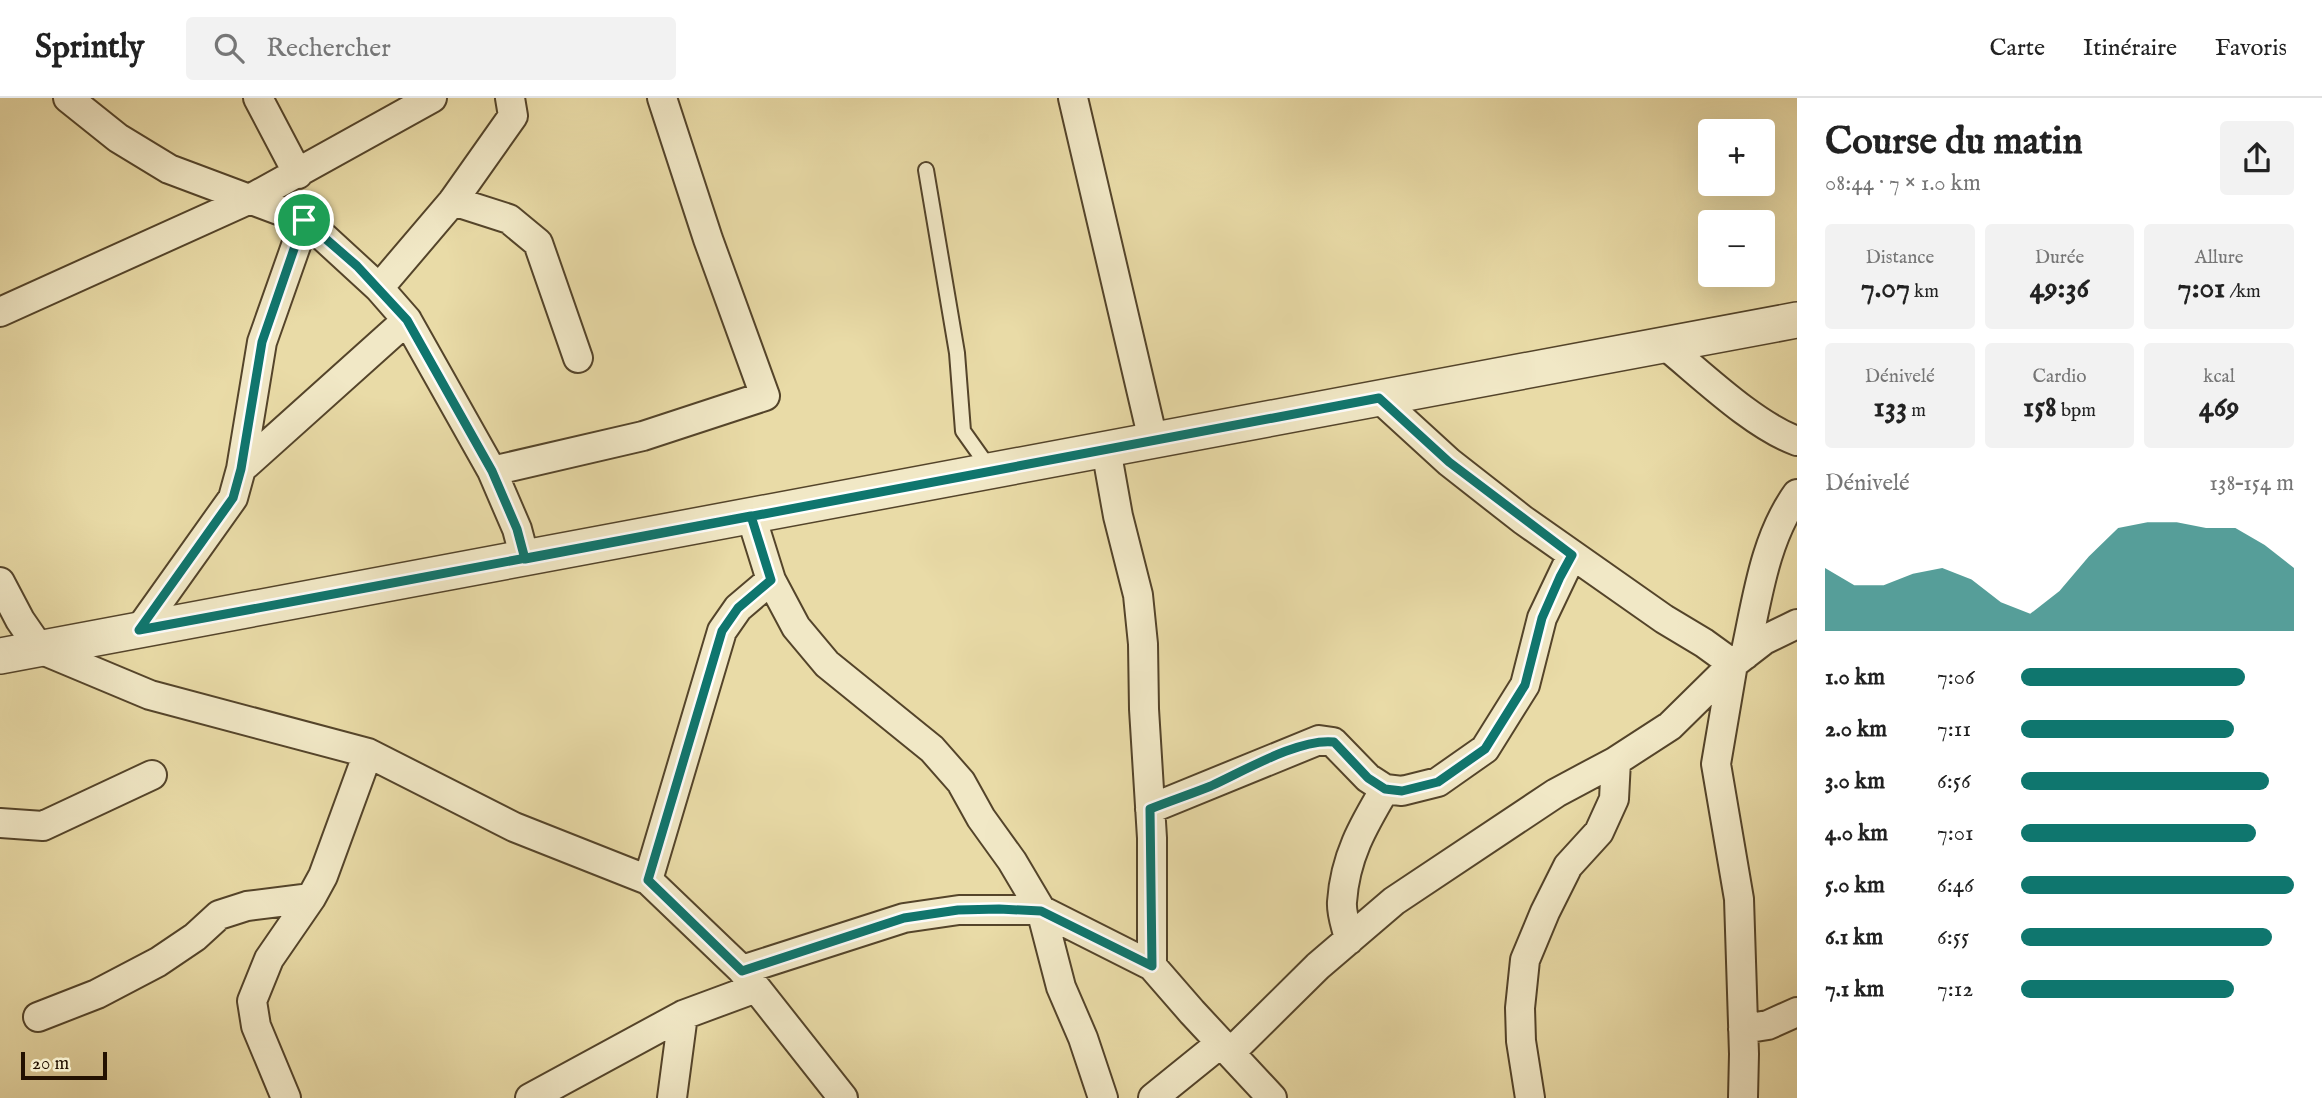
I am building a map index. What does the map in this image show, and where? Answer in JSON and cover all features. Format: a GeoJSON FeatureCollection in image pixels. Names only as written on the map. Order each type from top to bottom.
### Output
{"type":"FeatureCollection","features":[{"type":"Feature","properties":{"kind":"street"},"geometry":{"type":"LineString","coordinates":[[68,98],[118,138],[169,169],[304,220],[379,288],[407,320],[492,471],[517,529],[525,559]]}},
{"type":"Feature","properties":{"kind":"street"},"geometry":{"type":"LineString","coordinates":[[258,98],[298,174]]}},
{"type":"Feature","properties":{"kind":"street"},"geometry":{"type":"LineString","coordinates":[[0,312],[248,200],[432,98]]}},
{"type":"Feature","properties":{"kind":"street"},"geometry":{"type":"LineString","coordinates":[[379,288],[453,201],[513,116],[510,98]]}},
{"type":"Feature","properties":{"kind":"street"},"geometry":{"type":"LineString","coordinates":[[492,471],[643,436],[765,396],[708,239],[662,98]]}},
{"type":"Feature","properties":{"kind":"street"},"geometry":{"type":"LineString","coordinates":[[1073,98],[1153,440]]}},
{"type":"Feature","properties":{"kind":"street"},"geometry":{"type":"LineString","coordinates":[[453,201],[509,219],[538,243],[578,358]]}},
{"type":"Feature","properties":{"kind":"street"},"geometry":{"type":"LineString","coordinates":[[139,630],[233,498],[241,469],[262,342],[304,220]]}},
{"type":"Feature","properties":{"kind":"street"},"geometry":{"type":"LineString","coordinates":[[241,469],[407,320]]}},
{"type":"Feature","properties":{"kind":"street"},"geometry":{"type":"LineString","coordinates":[[0,656],[1797,320]]}},
{"type":"Feature","properties":{"kind":"street"},"geometry":{"type":"LineString","coordinates":[[1665,345],[1756,419],[1777,434],[1797,441]]}},
{"type":"Feature","properties":{"kind":"street"},"geometry":{"type":"LineString","coordinates":[[1379,398],[1449,462],[1572,555],[1739,660]]}},
{"type":"Feature","properties":{"kind":"street"},"geometry":{"type":"LineString","coordinates":[[1106,449],[1118,516],[1138,595],[1143,644],[1150,809],[1152,966]]}},
{"type":"Feature","properties":{"kind":"street"},"geometry":{"type":"LineString","coordinates":[[1743,1098],[1739,899],[1716,764],[1739,660],[1762,575],[1776,534],[1797,494]]}},
{"type":"Feature","properties":{"kind":"street"},"geometry":{"type":"LineString","coordinates":[[751,516],[771,580],[796,627],[827,664],[932,749],[961,782],[981,818],[1012,861],[1041,911],[1061,987],[1083,1038],[1103,1098]]}},
{"type":"Feature","properties":{"kind":"street"},"geometry":{"type":"LineString","coordinates":[[1150,809],[1319,740],[1334,742],[1368,778],[1385,789],[1402,791],[1438,782],[1485,749],[1525,685],[1542,618],[1572,555]]}},
{"type":"Feature","properties":{"kind":"street"},"geometry":{"type":"LineString","coordinates":[[648,880],[722,631],[738,608],[771,580]]}},
{"type":"Feature","properties":{"kind":"street"},"geometry":{"type":"LineString","coordinates":[[0,582],[20,620],[40,649],[150,695],[368,753],[514,827],[648,880],[749,979],[843,1098]]}},
{"type":"Feature","properties":{"kind":"street"},"geometry":{"type":"LineString","coordinates":[[1153,1098],[1226,1048],[1394,901],[1556,793],[1616,761],[1670,726],[1739,660],[1764,640],[1797,624]]}},
{"type":"Feature","properties":{"kind":"street"},"geometry":{"type":"LineString","coordinates":[[286,1098],[256,1026],[252,1001],[269,959],[323,876],[368,753]]}},
{"type":"Feature","properties":{"kind":"street"},"geometry":{"type":"LineString","coordinates":[[1530,1098],[1521,1041],[1520,1009],[1525,960],[1568,866],[1599,832],[1614,799],[1616,761]]}},
{"type":"Feature","properties":{"kind":"street"},"geometry":{"type":"LineString","coordinates":[[0,823],[43,826],[152,775]]}},
{"type":"Feature","properties":{"kind":"street"},"geometry":{"type":"LineString","coordinates":[[1349,940],[1342,904],[1351,857],[1360,830],[1385,789]]}},
{"type":"Feature","properties":{"kind":"street"},"geometry":{"type":"LineString","coordinates":[[38,1017],[97,994],[158,962],[195,937],[219,915],[247,906],[311,898]]}},
{"type":"Feature","properties":{"kind":"street"},"geometry":{"type":"LineString","coordinates":[[530,1098],[749,979],[904,918],[958,910],[1041,911],[1152,966],[1272,1098]]}},
{"type":"Feature","properties":{"kind":"street"},"geometry":{"type":"LineString","coordinates":[[1743,1029],[1768,1025],[1797,1012]]}},
{"type":"Feature","properties":{"kind":"street"},"geometry":{"type":"LineString","coordinates":[[671,1098],[683,1014]]}},
{"type":"Feature","properties":{"kind":"lane"},"geometry":{"type":"LineString","coordinates":[[926,170],[957,353],[963,431],[992,471]]}},
{"type":"Feature","properties":{"kind":"route"},"geometry":{"type":"LineString","coordinates":[[304,220],[258,356],[241,469],[233,498],[139,630],[525,559],[751,516],[771,580],[738,608],[722,631],[648,880],[742,971],[904,918],[958,910],[999,909],[1041,911],[1152,966],[1150,809],[1319,740],[1334,742],[1368,778],[1385,789],[1402,791],[1438,782],[1485,749],[1525,685],[1542,618],[1572,555],[1449,462],[1379,398],[525,559],[517,529],[492,471],[407,320],[357,266],[304,220]]}}]}
